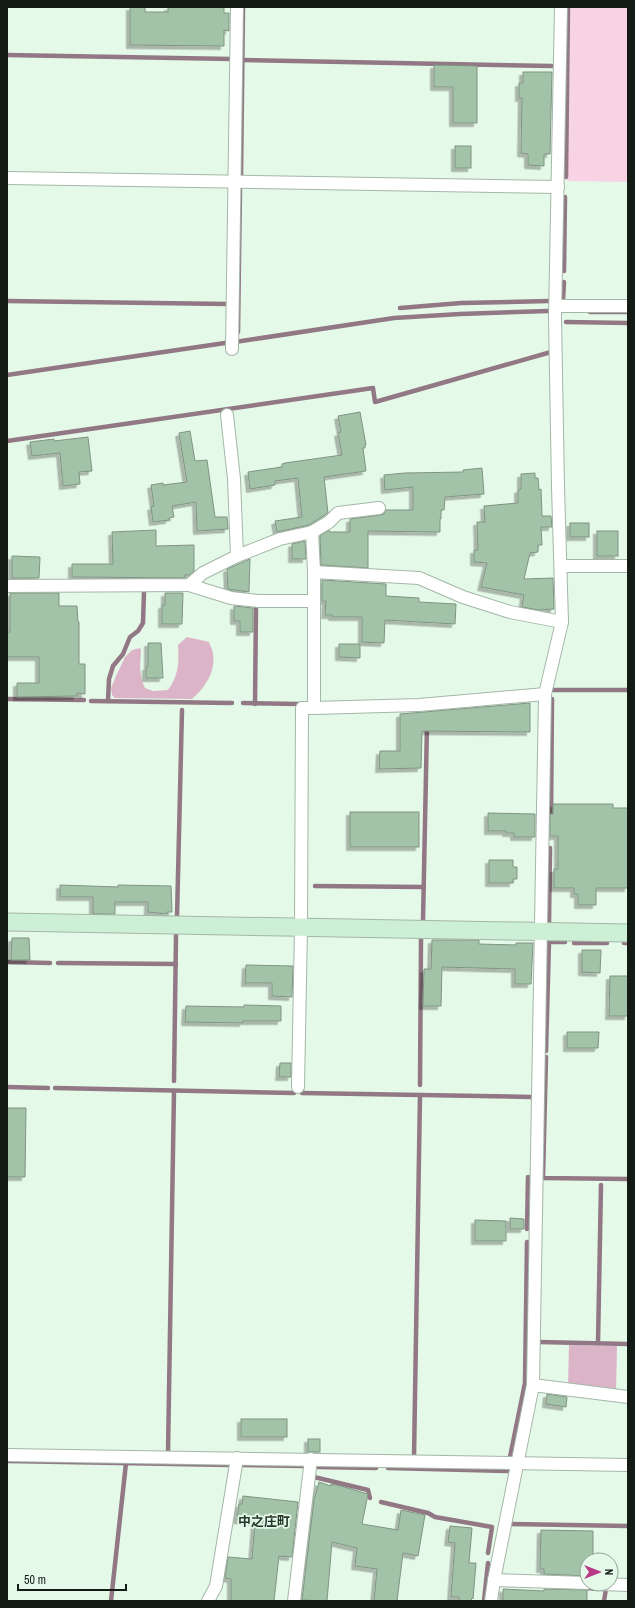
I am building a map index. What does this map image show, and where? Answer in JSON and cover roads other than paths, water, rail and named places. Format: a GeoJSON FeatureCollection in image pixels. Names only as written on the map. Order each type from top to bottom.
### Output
{"type":"FeatureCollection","features":[{"type":"Feature","properties":{"kind":"street"},"geometry":{"type":"LineString","coordinates":[[232,349],[237,7]]}},
{"type":"Feature","properties":{"kind":"street"},"geometry":{"type":"LineString","coordinates":[[491,1601],[533,1385],[545,694],[562,622],[562,566],[558,480],[556,306],[561,7]]}},
{"type":"Feature","properties":{"kind":"street"},"geometry":{"type":"LineString","coordinates":[[7,178],[558,187]]}},
{"type":"Feature","properties":{"kind":"street"},"geometry":{"type":"LineString","coordinates":[[556,306],[628,306]]}},
{"type":"Feature","properties":{"kind":"street"},"geometry":{"type":"LineString","coordinates":[[227,415],[234,479],[237,556]]}},
{"type":"Feature","properties":{"kind":"street"},"geometry":{"type":"LineString","coordinates":[[189,585],[203,574],[237,556],[280,539],[312,532],[329,522],[338,513],[379,508]]}},
{"type":"Feature","properties":{"kind":"street"},"geometry":{"type":"LineString","coordinates":[[312,532],[314,572],[314,708]]}},
{"type":"Feature","properties":{"kind":"street"},"geometry":{"type":"LineString","coordinates":[[562,566],[628,566]]}},
{"type":"Feature","properties":{"kind":"street"},"geometry":{"type":"LineString","coordinates":[[314,572],[420,578],[463,597],[510,612],[562,622]]}},
{"type":"Feature","properties":{"kind":"street"},"geometry":{"type":"LineString","coordinates":[[7,586],[189,585],[232,598],[258,601],[314,601]]}},
{"type":"Feature","properties":{"kind":"street"},"geometry":{"type":"LineString","coordinates":[[298,1087],[301,928],[302,708],[419,705],[545,694]]}},
{"type":"Feature","properties":{"kind":"street"},"geometry":{"type":"LineString","coordinates":[[7,922],[628,933]]}},
{"type":"Feature","properties":{"kind":"street"},"geometry":{"type":"LineString","coordinates":[[533,1385],[628,1397]]}},
{"type":"Feature","properties":{"kind":"street"},"geometry":{"type":"LineString","coordinates":[[7,1455],[628,1465]]}},
{"type":"Feature","properties":{"kind":"street"},"geometry":{"type":"LineString","coordinates":[[208,1601],[216,1586],[237,1458]]}},
{"type":"Feature","properties":{"kind":"street"},"geometry":{"type":"LineString","coordinates":[[294,1601],[311,1459]]}},
{"type":"Feature","properties":{"kind":"street"},"geometry":{"type":"LineString","coordinates":[[494,1580],[579,1583]]}},
{"type":"Feature","properties":{"kind":"waterway"},"geometry":{"type":"LineString","coordinates":[[241,176],[243,7]]}},
{"type":"Feature","properties":{"kind":"waterway"},"geometry":{"type":"LineString","coordinates":[[566,177],[568,7]]}},
{"type":"Feature","properties":{"kind":"waterway"},"geometry":{"type":"LineString","coordinates":[[7,55],[232,59]]}},
{"type":"Feature","properties":{"kind":"waterway"},"geometry":{"type":"LineString","coordinates":[[242,60],[552,66]]}},
{"type":"Feature","properties":{"kind":"waterway"},"geometry":{"type":"LineString","coordinates":[[238,332],[240,189]]}},
{"type":"Feature","properties":{"kind":"waterway"},"geometry":{"type":"LineString","coordinates":[[564,271],[565,197]]}},
{"type":"Feature","properties":{"kind":"waterway"},"geometry":{"type":"LineString","coordinates":[[563,301],[564,282]]}},
{"type":"Feature","properties":{"kind":"waterway"},"geometry":{"type":"LineString","coordinates":[[7,301],[227,304]]}},
{"type":"Feature","properties":{"kind":"waterway"},"geometry":{"type":"LineString","coordinates":[[400,308],[461,303],[549,301]]}},
{"type":"Feature","properties":{"kind":"waterway"},"geometry":{"type":"LineString","coordinates":[[235,342],[394,318],[548,311]]}},
{"type":"Feature","properties":{"kind":"waterway"},"geometry":{"type":"LineString","coordinates":[[590,312],[628,312]]}},
{"type":"Feature","properties":{"kind":"waterway"},"geometry":{"type":"LineString","coordinates":[[566,322],[628,323]]}},
{"type":"Feature","properties":{"kind":"waterway"},"geometry":{"type":"LineString","coordinates":[[7,375],[225,343]]}},
{"type":"Feature","properties":{"kind":"waterway"},"geometry":{"type":"LineString","coordinates":[[7,441],[373,388],[375,402],[551,352]]}},
{"type":"Feature","properties":{"kind":"waterway"},"geometry":{"type":"LineString","coordinates":[[108,701],[109,679],[113,666],[123,654],[130,637],[138,631],[143,623],[144,591]]}},
{"type":"Feature","properties":{"kind":"waterway"},"geometry":{"type":"LineString","coordinates":[[255,704],[256,605]]}},
{"type":"Feature","properties":{"kind":"waterway"},"geometry":{"type":"LineString","coordinates":[[553,690],[628,690]]}},
{"type":"Feature","properties":{"kind":"waterway"},"geometry":{"type":"LineString","coordinates":[[7,699],[84,700]]}},
{"type":"Feature","properties":{"kind":"waterway"},"geometry":{"type":"LineString","coordinates":[[551,819],[552,699]]}},
{"type":"Feature","properties":{"kind":"waterway"},"geometry":{"type":"LineString","coordinates":[[91,701],[232,703]]}},
{"type":"Feature","properties":{"kind":"waterway"},"geometry":{"type":"LineString","coordinates":[[243,703],[300,704]]}},
{"type":"Feature","properties":{"kind":"waterway"},"geometry":{"type":"LineString","coordinates":[[177,917],[182,710]]}},
{"type":"Feature","properties":{"kind":"waterway"},"geometry":{"type":"LineString","coordinates":[[423,921],[427,725]]}},
{"type":"Feature","properties":{"kind":"waterway"},"geometry":{"type":"LineString","coordinates":[[549,924],[550,848]]}},
{"type":"Feature","properties":{"kind":"waterway"},"geometry":{"type":"LineString","coordinates":[[315,886],[423,887]]}},
{"type":"Feature","properties":{"kind":"waterway"},"geometry":{"type":"LineString","coordinates":[[174,1081],[176,935]]}},
{"type":"Feature","properties":{"kind":"waterway"},"geometry":{"type":"LineString","coordinates":[[420,1085],[421,939]]}},
{"type":"Feature","properties":{"kind":"waterway"},"geometry":{"type":"LineString","coordinates":[[546,1051],[549,942],[565,942]]}},
{"type":"Feature","properties":{"kind":"waterway"},"geometry":{"type":"LineString","coordinates":[[574,943],[607,943]]}},
{"type":"Feature","properties":{"kind":"waterway"},"geometry":{"type":"LineString","coordinates":[[7,962],[50,963]]}},
{"type":"Feature","properties":{"kind":"waterway"},"geometry":{"type":"LineString","coordinates":[[58,963],[176,964]]}},
{"type":"Feature","properties":{"kind":"waterway"},"geometry":{"type":"LineString","coordinates":[[546,1057],[543,1178],[628,1179]]}},
{"type":"Feature","properties":{"kind":"waterway"},"geometry":{"type":"LineString","coordinates":[[7,1087],[48,1088]]}},
{"type":"Feature","properties":{"kind":"waterway"},"geometry":{"type":"LineString","coordinates":[[55,1088],[294,1093]]}},
{"type":"Feature","properties":{"kind":"waterway"},"geometry":{"type":"LineString","coordinates":[[168,1453],[174,1091]]}},
{"type":"Feature","properties":{"kind":"waterway"},"geometry":{"type":"LineString","coordinates":[[302,1093],[532,1097]]}},
{"type":"Feature","properties":{"kind":"waterway"},"geometry":{"type":"LineString","coordinates":[[414,1457],[420,1095]]}},
{"type":"Feature","properties":{"kind":"waterway"},"geometry":{"type":"LineString","coordinates":[[527,1229],[528,1177]]}},
{"type":"Feature","properties":{"kind":"waterway"},"geometry":{"type":"LineString","coordinates":[[598,1343],[601,1185]]}},
{"type":"Feature","properties":{"kind":"waterway"},"geometry":{"type":"LineString","coordinates":[[510,1457],[525,1383],[527,1242]]}},
{"type":"Feature","properties":{"kind":"waterway"},"geometry":{"type":"LineString","coordinates":[[539,1342],[628,1344]]}},
{"type":"Feature","properties":{"kind":"waterway"},"geometry":{"type":"LineString","coordinates":[[7,1461],[230,1465]]}},
{"type":"Feature","properties":{"kind":"waterway"},"geometry":{"type":"LineString","coordinates":[[111,1601],[126,1463]]}},
{"type":"Feature","properties":{"kind":"waterway"},"geometry":{"type":"LineString","coordinates":[[241,1465],[304,1466]]}},
{"type":"Feature","properties":{"kind":"waterway"},"geometry":{"type":"LineString","coordinates":[[317,1467],[376,1468]]}},
{"type":"Feature","properties":{"kind":"waterway"},"geometry":{"type":"LineString","coordinates":[[388,1468],[507,1471]]}},
{"type":"Feature","properties":{"kind":"waterway"},"geometry":{"type":"LineString","coordinates":[[314,1477],[368,1490],[370,1498]]}},
{"type":"Feature","properties":{"kind":"waterway"},"geometry":{"type":"LineString","coordinates":[[381,1502],[428,1513],[435,1517],[492,1527],[488,1553]]}},
{"type":"Feature","properties":{"kind":"waterway"},"geometry":{"type":"LineString","coordinates":[[510,1524],[628,1526]]}},
{"type":"Feature","properties":{"kind":"waterway"},"geometry":{"type":"LineString","coordinates":[[484,1601],[488,1563]]}},
{"type":"Feature","properties":{"kind":"waterway"},"geometry":{"type":"LineString","coordinates":[[604,1601],[606,1592]]}},
{"type":"Feature","properties":{"kind":"district","name":"中之庄町"},"geometry":{"type":"Point","coordinates":[264,1521]}}]}
